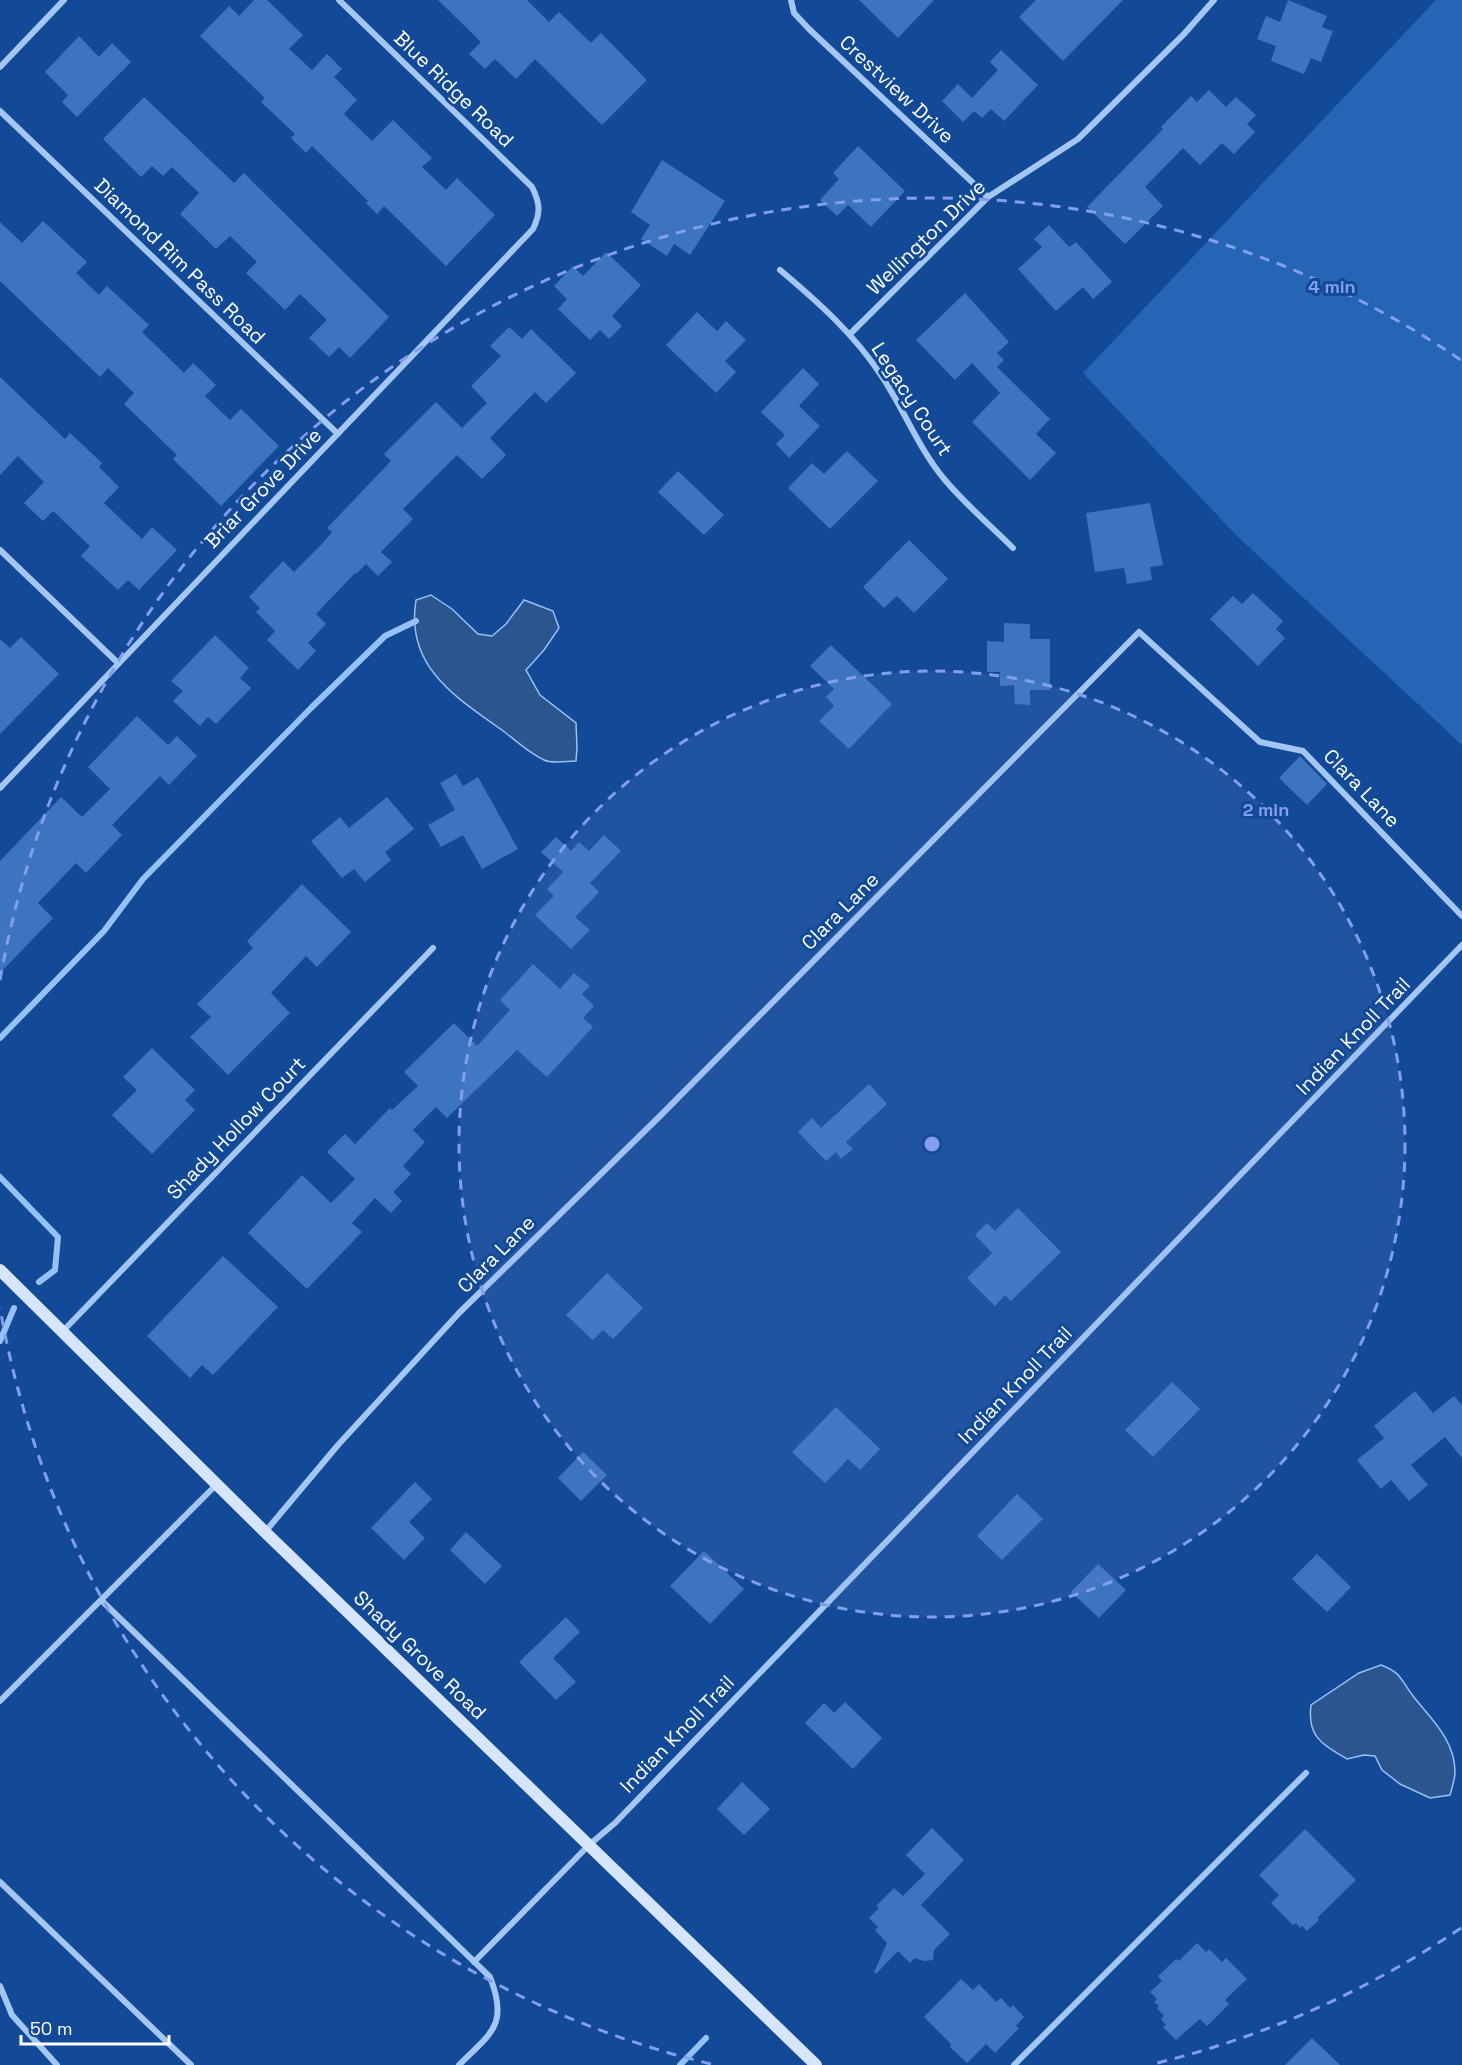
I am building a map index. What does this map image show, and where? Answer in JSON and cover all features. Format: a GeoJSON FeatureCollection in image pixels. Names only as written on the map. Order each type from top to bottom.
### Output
{"type":"FeatureCollection","features":[{"type":"Feature","properties":{"kind":"street"},"geometry":{"type":"LineString","coordinates":[[0,67],[64,0]]}},
{"type":"Feature","properties":{"kind":"street","name":"Blue Ridge Road"},"geometry":{"type":"LineString","coordinates":[[339,0],[532,187],[540,207]]}},
{"type":"Feature","properties":{"kind":"street","name":"Crestview Drive"},"geometry":{"type":"LineString","coordinates":[[791,0],[794,13],[809,29],[988,197]]}},
{"type":"Feature","properties":{"kind":"street","name":"Wellington Drive"},"geometry":{"type":"LineString","coordinates":[[850,334],[988,197],[1078,139],[1184,34],[1214,0]]}},
{"type":"Feature","properties":{"kind":"street","name":"Diamond Rim Pass Road"},"geometry":{"type":"LineString","coordinates":[[0,111],[338,435]]}},
{"type":"Feature","properties":{"kind":"street","name":"Briar Grove Drive"},"geometry":{"type":"LineString","coordinates":[[0,788],[533,229],[539,217],[540,207]]}},
{"type":"Feature","properties":{"kind":"street","name":"Legacy Court"},"geometry":{"type":"LineString","coordinates":[[780,270],[813,297],[850,334],[882,375],[919,442],[945,480],[1013,548]]}},
{"type":"Feature","properties":{"kind":"street"},"geometry":{"type":"LineString","coordinates":[[0,550],[118,663]]}},
{"type":"Feature","properties":{"kind":"street","name":"Clara Lane"},"geometry":{"type":"LineString","coordinates":[[266,1532],[338,1445],[459,1313],[685,1091],[1139,632],[1260,742],[1303,751],[1462,916]]}},
{"type":"Feature","properties":{"kind":"street","name":"Indian Knoll Trail"},"geometry":{"type":"LineString","coordinates":[[474,1962],[589,1845],[615,1823],[1462,945]]}},
{"type":"Feature","properties":{"kind":"street","name":"Shady Hollow Court"},"geometry":{"type":"LineString","coordinates":[[63,1331],[433,948]]}},
{"type":"Feature","properties":{"kind":"street","name":"Shady Grove Road"},"geometry":{"type":"LineString","coordinates":[[0,1270],[266,1532],[816,2065]]}},
{"type":"Feature","properties":{"kind":"street"},"geometry":{"type":"LineString","coordinates":[[0,1701],[217,1484]]}},
{"type":"Feature","properties":{"kind":"street"},"geometry":{"type":"LineString","coordinates":[[101,1600],[490,1977],[499,2011],[493,2031],[459,2065]]}},
{"type":"Feature","properties":{"kind":"street"},"geometry":{"type":"LineString","coordinates":[[1014,2065],[1306,1773]]}},
{"type":"Feature","properties":{"kind":"street"},"geometry":{"type":"LineString","coordinates":[[0,1882],[191,2065]]}},
{"type":"Feature","properties":{"kind":"street"},"geometry":{"type":"LineString","coordinates":[[0,1986],[12,2015],[57,2065]]}},
{"type":"Feature","properties":{"kind":"shaded area"},"geometry":{"type":"Polygon","coordinates":[[[1436,0],[1462,0],[1462,745],[1237,536],[1083,373],[1436,0]]]}},
{"type":"Feature","properties":{"kind":"shaded area"},"geometry":{"type":"Polygon","coordinates":[[[431,595],[452,609],[478,634],[492,636],[506,624],[524,600],[553,611],[559,628],[526,670],[540,695],[576,723],[576,761],[551,762],[538,757],[467,705],[437,677],[418,644],[415,623],[416,600],[431,595]]]}},
{"type":"Feature","properties":{"kind":"shaded area"},"geometry":{"type":"Polygon","coordinates":[[[1381,1665],[1400,1677],[1446,1740],[1454,1760],[1455,1772],[1450,1795],[1430,1798],[1400,1784],[1382,1770],[1375,1756],[1364,1755],[1347,1759],[1330,1749],[1314,1732],[1310,1716],[1311,1705],[1359,1673],[1381,1665]]]}},
{"type":"Feature","properties":{"kind":"building"},"geometry":{"type":"Polygon","coordinates":[[[254,0],[267,0],[303,35],[289,49],[312,70],[327,54],[342,69],[334,77],[357,100],[344,114],[372,141],[393,120],[432,158],[422,167],[446,190],[457,178],[495,215],[446,266],[384,206],[377,214],[366,203],[368,201],[312,146],[306,153],[291,138],[295,134],[261,102],[265,98],[200,36],[229,6],[239,16],[254,0]]]}},
{"type":"Feature","properties":{"kind":"building"},"geometry":{"type":"Polygon","coordinates":[[[438,0],[527,0],[549,22],[559,12],[591,43],[601,33],[647,80],[602,125],[535,59],[516,79],[495,59],[485,69],[469,54],[481,42],[438,0]]]}},
{"type":"Feature","properties":{"kind":"building"},"geometry":{"type":"Polygon","coordinates":[[[859,0],[934,0],[898,38],[859,0]]]}},
{"type":"Feature","properties":{"kind":"building"},"geometry":{"type":"Polygon","coordinates":[[[1036,0],[1123,0],[1063,61],[1019,17],[1036,0]]]}},
{"type":"Feature","properties":{"kind":"building"},"geometry":{"type":"Polygon","coordinates":[[[1288,0],[1327,16],[1322,27],[1333,31],[1321,62],[1311,58],[1304,74],[1271,61],[1276,46],[1257,39],[1266,16],[1280,22],[1288,0]]]}},
{"type":"Feature","properties":{"kind":"building"},"geometry":{"type":"Polygon","coordinates":[[[79,36],[99,57],[112,43],[131,62],[77,117],[62,102],[68,95],[45,72],[79,36]]]}},
{"type":"Feature","properties":{"kind":"building"},"geometry":{"type":"Polygon","coordinates":[[[1001,50],[1038,85],[1004,121],[991,109],[982,118],[974,111],[963,122],[942,101],[958,84],[972,98],[998,70],[990,62],[1001,50]]]}},
{"type":"Feature","properties":{"kind":"building"},"geometry":{"type":"Polygon","coordinates":[[[1209,90],[1226,107],[1236,97],[1256,115],[1247,124],[1255,132],[1234,154],[1222,143],[1200,165],[1183,148],[1145,187],[1163,206],[1125,244],[1087,207],[1163,129],[1161,127],[1191,96],[1197,102],[1209,90]]]}},
{"type":"Feature","properties":{"kind":"building"},"geometry":{"type":"Polygon","coordinates":[[[144,97],[234,183],[244,173],[389,317],[350,358],[339,347],[329,357],[309,338],[327,320],[300,294],[285,310],[246,273],[257,262],[230,236],[216,249],[180,214],[199,193],[172,167],[163,176],[152,166],[141,177],[103,139],[144,97]]]}},
{"type":"Feature","properties":{"kind":"building"},"geometry":{"type":"Polygon","coordinates":[[[858,146],[905,191],[871,227],[848,205],[837,216],[820,200],[839,179],[833,173],[858,146]]]}},
{"type":"Feature","properties":{"kind":"building"},"geometry":{"type":"Polygon","coordinates":[[[662,160],[725,201],[690,255],[674,244],[667,256],[641,239],[650,225],[631,212],[662,160]]]}},
{"type":"Feature","properties":{"kind":"building"},"geometry":{"type":"Polygon","coordinates":[[[43,221],[87,262],[76,273],[99,295],[107,286],[149,325],[142,332],[184,373],[193,363],[216,385],[205,396],[230,420],[241,409],[279,446],[221,506],[173,459],[177,455],[124,404],[134,393],[108,368],[100,377],[0,281],[0,222],[22,243],[43,221]]]}},
{"type":"Feature","properties":{"kind":"building"},"geometry":{"type":"Polygon","coordinates":[[[1049,225],[1069,247],[1076,242],[1112,282],[1093,299],[1083,287],[1056,311],[1018,269],[1042,247],[1034,239],[1049,225]]]}},
{"type":"Feature","properties":{"kind":"building"},"geometry":{"type":"Polygon","coordinates":[[[606,252],[641,285],[612,316],[622,326],[609,339],[600,330],[590,340],[558,309],[567,299],[554,286],[573,266],[583,276],[606,252]]]}},
{"type":"Feature","properties":{"kind":"building"},"geometry":{"type":"Polygon","coordinates":[[[965,293],[1009,342],[997,353],[1004,360],[997,367],[1050,419],[1036,434],[1056,453],[1030,480],[972,422],[1000,393],[972,363],[955,380],[916,340],[965,293]]]}},
{"type":"Feature","properties":{"kind":"building"},"geometry":{"type":"Polygon","coordinates":[[[697,312],[717,331],[726,321],[746,340],[725,361],[736,372],[716,393],[666,345],[697,312]]]}},
{"type":"Feature","properties":{"kind":"building"},"geometry":{"type":"Polygon","coordinates":[[[509,327],[522,339],[531,329],[576,373],[546,403],[535,392],[490,438],[506,455],[482,479],[457,455],[403,509],[413,519],[381,552],[392,562],[378,576],[366,564],[316,614],[326,624],[308,643],[316,651],[298,670],[267,640],[275,631],[256,612],[260,608],[249,597],[283,561],[294,572],[323,543],[332,532],[327,528],[391,461],[384,454],[436,402],[462,428],[487,403],[471,386],[501,356],[490,346],[509,327]]]}},
{"type":"Feature","properties":{"kind":"building"},"geometry":{"type":"Polygon","coordinates":[[[803,368],[819,384],[799,406],[820,426],[789,458],[776,444],[785,435],[761,412],[803,368]]]}},
{"type":"Feature","properties":{"kind":"building"},"geometry":{"type":"Polygon","coordinates":[[[0,377],[65,439],[70,433],[102,463],[99,467],[119,487],[104,503],[142,539],[152,527],[177,550],[139,590],[128,580],[118,590],[81,556],[90,546],[53,511],[43,521],[24,503],[44,482],[18,456],[0,475],[0,377]]]}},
{"type":"Feature","properties":{"kind":"building"},"geometry":{"type":"Polygon","coordinates":[[[847,451],[878,481],[830,529],[788,488],[812,463],[824,474],[847,451]]]}},
{"type":"Feature","properties":{"kind":"building"},"geometry":{"type":"Polygon","coordinates":[[[678,471],[724,515],[704,535],[658,492],[678,471]]]}},
{"type":"Feature","properties":{"kind":"building"},"geometry":{"type":"Polygon","coordinates":[[[1150,503],[1163,565],[1150,567],[1152,580],[1127,584],[1124,568],[1095,572],[1086,513],[1150,503]]]}},
{"type":"Feature","properties":{"kind":"building"},"geometry":{"type":"Polygon","coordinates":[[[909,540],[948,579],[914,613],[897,596],[884,608],[863,587],[909,540]]]}},
{"type":"Feature","properties":{"kind":"building"},"geometry":{"type":"Polygon","coordinates":[[[1253,593],[1283,621],[1276,629],[1285,638],[1258,666],[1210,619],[1233,596],[1242,604],[1253,593]]]}},
{"type":"Feature","properties":{"kind":"building"},"geometry":{"type":"Polygon","coordinates":[[[1004,623],[1030,624],[1030,639],[1050,639],[1050,690],[1030,690],[1030,705],[1015,704],[1014,685],[1000,686],[1000,672],[987,672],[987,641],[1004,642],[1004,623]]]}},
{"type":"Feature","properties":{"kind":"building"},"geometry":{"type":"Polygon","coordinates":[[[215,635],[249,668],[240,678],[251,688],[216,724],[208,717],[200,726],[173,701],[183,691],[171,681],[215,635]]]}},
{"type":"Feature","properties":{"kind":"building"},"geometry":{"type":"Polygon","coordinates":[[[21,637],[59,674],[0,734],[0,639],[10,648],[21,637]]]}},
{"type":"Feature","properties":{"kind":"building"},"geometry":{"type":"Polygon","coordinates":[[[831,645],[892,704],[849,749],[819,721],[834,706],[826,697],[834,689],[810,666],[831,645]]]}},
{"type":"Feature","properties":{"kind":"building"},"geometry":{"type":"Polygon","coordinates":[[[137,716],[168,745],[177,736],[197,756],[169,785],[160,776],[112,825],[122,835],[86,873],[76,863],[38,903],[53,918],[0,973],[0,861],[61,797],[82,817],[110,789],[88,767],[137,716]]]}},
{"type":"Feature","properties":{"kind":"building"},"geometry":{"type":"Polygon","coordinates":[[[1300,756],[1327,784],[1307,805],[1279,778],[1300,756]]]}},
{"type":"Feature","properties":{"kind":"building"},"geometry":{"type":"Polygon","coordinates":[[[456,774],[463,786],[478,777],[518,849],[482,869],[463,835],[441,847],[428,825],[455,810],[440,783],[456,774]]]}},
{"type":"Feature","properties":{"kind":"building"},"geometry":{"type":"Polygon","coordinates":[[[387,797],[414,829],[385,852],[391,860],[365,882],[354,869],[342,878],[311,841],[340,817],[349,828],[387,797]]]}},
{"type":"Feature","properties":{"kind":"building"},"geometry":{"type":"Polygon","coordinates":[[[604,835],[621,851],[590,883],[599,892],[575,917],[590,930],[571,949],[535,915],[554,896],[547,889],[563,872],[541,852],[556,837],[571,851],[579,842],[589,851],[604,835]]]}},
{"type":"Feature","properties":{"kind":"building"},"geometry":{"type":"Polygon","coordinates":[[[302,884],[351,932],[317,967],[306,956],[271,993],[290,1013],[228,1075],[190,1037],[211,1017],[197,1004],[253,948],[247,941],[302,884]]]}},
{"type":"Feature","properties":{"kind":"building"},"geometry":{"type":"Polygon","coordinates":[[[533,964],[560,989],[574,973],[590,986],[582,994],[594,1006],[583,1018],[593,1027],[547,1077],[517,1050],[447,1118],[436,1107],[413,1130],[425,1142],[403,1166],[411,1174],[393,1192],[402,1201],[391,1213],[375,1198],[352,1223],[362,1232],[307,1289],[248,1233],[302,1175],[331,1203],[355,1179],[327,1152],[345,1134],[355,1144],[390,1108],[392,1110],[418,1086],[404,1072],[454,1023],[477,1046],[510,1010],[500,1000],[533,964]]]}},
{"type":"Feature","properties":{"kind":"building"},"geometry":{"type":"Polygon","coordinates":[[[152,1048],[195,1090],[185,1100],[195,1110],[152,1154],[112,1115],[137,1090],[123,1077],[152,1048]]]}},
{"type":"Feature","properties":{"kind":"building"},"geometry":{"type":"Polygon","coordinates":[[[869,1084],[887,1104],[846,1142],[853,1149],[841,1159],[836,1152],[826,1161],[798,1132],[812,1118],[821,1128],[869,1084]]]}},
{"type":"Feature","properties":{"kind":"building"},"geometry":{"type":"Polygon","coordinates":[[[1018,1208],[1061,1252],[1011,1301],[1005,1295],[995,1306],[967,1278],[992,1253],[975,1235],[987,1223],[995,1231],[1018,1208]]]}},
{"type":"Feature","properties":{"kind":"building"},"geometry":{"type":"Polygon","coordinates":[[[223,1256],[278,1307],[213,1375],[202,1365],[190,1378],[147,1336],[223,1256]]]}},
{"type":"Feature","properties":{"kind":"building"},"geometry":{"type":"Polygon","coordinates":[[[607,1273],[643,1308],[613,1339],[603,1330],[593,1340],[566,1315],[607,1273]]]}},
{"type":"Feature","properties":{"kind":"building"},"geometry":{"type":"Polygon","coordinates":[[[1172,1382],[1200,1409],[1153,1457],[1125,1430],[1172,1382]]]}},
{"type":"Feature","properties":{"kind":"building"},"geometry":{"type":"Polygon","coordinates":[[[1415,1391],[1433,1413],[1454,1396],[1462,1405],[1462,1458],[1445,1437],[1411,1465],[1428,1485],[1409,1501],[1391,1480],[1381,1489],[1357,1460],[1384,1438],[1374,1426],[1415,1391]]]}},
{"type":"Feature","properties":{"kind":"building"},"geometry":{"type":"Polygon","coordinates":[[[836,1407],[880,1449],[860,1470],[848,1459],[825,1483],[792,1452],[836,1407]]]}},
{"type":"Feature","properties":{"kind":"building"},"geometry":{"type":"Polygon","coordinates":[[[583,1452],[607,1475],[581,1501],[558,1478],[583,1452]]]}},
{"type":"Feature","properties":{"kind":"building"},"geometry":{"type":"Polygon","coordinates":[[[415,1482],[432,1499],[409,1522],[425,1538],[404,1560],[371,1528],[415,1482]]]}},
{"type":"Feature","properties":{"kind":"building"},"geometry":{"type":"Polygon","coordinates":[[[1017,1494],[1043,1519],[1002,1560],[977,1536],[1017,1494]]]}},
{"type":"Feature","properties":{"kind":"building"},"geometry":{"type":"Polygon","coordinates":[[[466,1532],[502,1566],[485,1584],[450,1550],[466,1532]]]}},
{"type":"Feature","properties":{"kind":"building"},"geometry":{"type":"Polygon","coordinates":[[[704,1551],[744,1589],[710,1624],[670,1586],[704,1551]]]}},
{"type":"Feature","properties":{"kind":"building"},"geometry":{"type":"Polygon","coordinates":[[[1317,1554],[1351,1587],[1327,1612],[1292,1579],[1317,1554]]]}},
{"type":"Feature","properties":{"kind":"building"},"geometry":{"type":"Polygon","coordinates":[[[1098,1564],[1126,1590],[1099,1618],[1071,1592],[1098,1564]]]}},
{"type":"Feature","properties":{"kind":"building"},"geometry":{"type":"Polygon","coordinates":[[[566,1617],[580,1632],[553,1658],[576,1682],[556,1700],[519,1662],[566,1617]]]}},
{"type":"Feature","properties":{"kind":"building"},"geometry":{"type":"Polygon","coordinates":[[[845,1702],[882,1738],[853,1769],[805,1723],[824,1703],[834,1713],[845,1702]]]}},
{"type":"Feature","properties":{"kind":"building"},"geometry":{"type":"Polygon","coordinates":[[[742,1782],[770,1809],[744,1835],[717,1809],[742,1782]]]}},
{"type":"Feature","properties":{"kind":"building"},"geometry":{"type":"Polygon","coordinates":[[[932,1828],[964,1860],[921,1905],[950,1934],[934,1950],[933,1960],[924,1961],[915,1958],[910,1963],[898,1951],[876,1974],[874,1972],[887,1943],[875,1930],[878,1927],[869,1918],[879,1908],[876,1906],[894,1888],[903,1896],[925,1874],[906,1855],[932,1828]]]}},
{"type":"Feature","properties":{"kind":"building"},"geometry":{"type":"Polygon","coordinates":[[[1305,1829],[1356,1880],[1307,1931],[1296,1923],[1293,1925],[1271,1903],[1279,1895],[1259,1875],[1305,1829]]]}},
{"type":"Feature","properties":{"kind":"building"},"geometry":{"type":"Polygon","coordinates":[[[1197,1943],[1206,1952],[1209,1949],[1222,1962],[1226,1958],[1247,1979],[1225,2000],[1229,2004],[1207,2026],[1200,2019],[1176,2040],[1163,2027],[1166,2025],[1161,2019],[1164,2016],[1154,2002],[1157,1999],[1150,1992],[1162,1981],[1158,1976],[1176,1959],[1179,1961],[1197,1943]]]}},
{"type":"Feature","properties":{"kind":"building"},"geometry":{"type":"Polygon","coordinates":[[[961,1979],[973,1990],[979,1984],[996,2002],[1001,1998],[1010,2008],[1013,2005],[1024,2017],[1016,2026],[1019,2028],[995,2053],[986,2044],[967,2063],[924,2017],[961,1979]]]}},
{"type":"Feature","properties":{"kind":"building"},"geometry":{"type":"Polygon","coordinates":[[[1312,2038],[1340,2065],[1285,2065],[1312,2038]]]}},
{"type":"Feature","properties":{"kind":"waterway"},"geometry":{"type":"LineString","coordinates":[[0,1038],[104,931],[143,879],[311,708],[385,636],[416,621]]}},
{"type":"Feature","properties":{"kind":"waterway"},"geometry":{"type":"LineString","coordinates":[[0,1177],[58,1237],[55,1270],[39,1282]]}},
{"type":"Feature","properties":{"kind":"waterway"},"geometry":{"type":"LineString","coordinates":[[0,1341],[14,1308]]}},
{"type":"Feature","properties":{"kind":"waterway"},"geometry":{"type":"LineString","coordinates":[[680,2065],[706,2038]]}}]}
